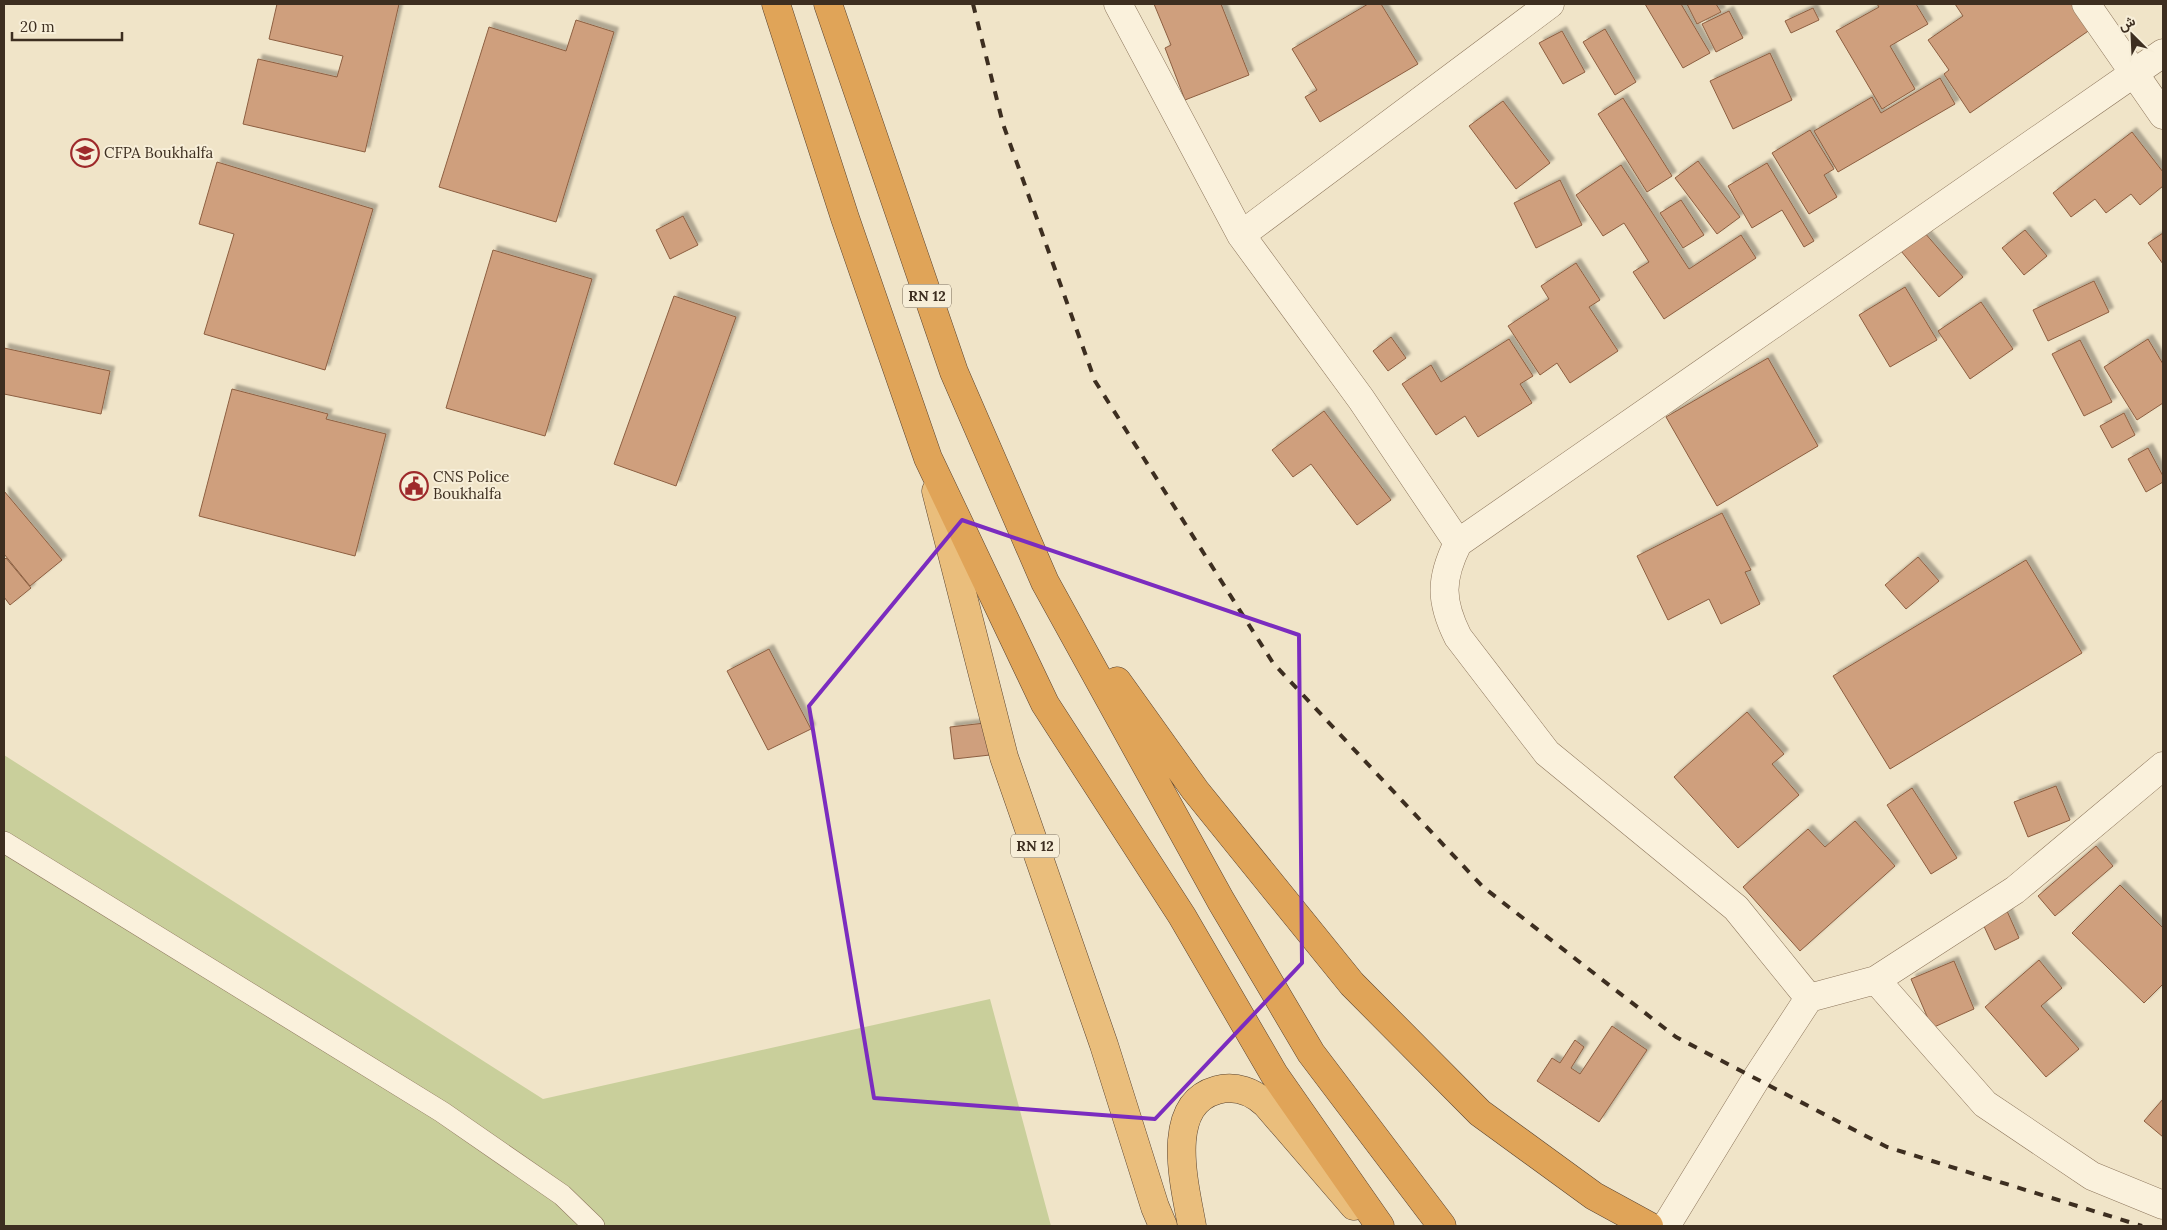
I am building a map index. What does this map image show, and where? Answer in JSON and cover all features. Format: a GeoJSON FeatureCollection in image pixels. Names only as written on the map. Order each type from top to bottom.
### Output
{"type":"FeatureCollection","features":[{"type":"Feature","properties":{"kind":"highway","name":"RN 12"},"geometry":{"type":"LineString","coordinates":[[776,4],[845,218],[928,458],[1004,757],[1104,1046],[1155,1207],[1163,1226]]}},
{"type":"Feature","properties":{"kind":"highway","name":"RN 12"},"geometry":{"type":"LineString","coordinates":[[828,4],[954,372],[1045,582]]}},
{"type":"Feature","properties":{"kind":"highway"},"geometry":{"type":"LineString","coordinates":[[928,458],[1045,704],[1182,916],[1274,1074],[1380,1226]]}},
{"type":"Feature","properties":{"kind":"highway"},"geometry":{"type":"LineString","coordinates":[[1045,582],[1221,901],[1311,1054],[1442,1226]]}},
{"type":"Feature","properties":{"kind":"highway"},"geometry":{"type":"LineString","coordinates":[[1045,582],[1195,790],[1352,984],[1480,1114],[1594,1196],[1649,1226]]}},
{"type":"Feature","properties":{"kind":"highway"},"geometry":{"type":"LineString","coordinates":[[1192,1226],[1185,1185],[1182,1130],[1190,1110],[1197,1101],[1211,1092],[1227,1088],[1249,1092],[1266,1104],[1371,1226]]}},
{"type":"Feature","properties":{"kind":"street"},"geometry":{"type":"LineString","coordinates":[[1118,4],[1241,235],[1361,399],[1458,543]]}},
{"type":"Feature","properties":{"kind":"street"},"geometry":{"type":"LineString","coordinates":[[1241,235],[1550,4]]}},
{"type":"Feature","properties":{"kind":"street"},"geometry":{"type":"LineString","coordinates":[[2086,4],[2163,115]]}},
{"type":"Feature","properties":{"kind":"street"},"geometry":{"type":"LineString","coordinates":[[1809,998],[1736,908],[1547,753],[1458,637],[1450,620],[1444,584],[1447,566],[1458,543],[2163,53]]}},
{"type":"Feature","properties":{"kind":"street"},"geometry":{"type":"LineString","coordinates":[[1666,1226],[1756,1079],[1809,998],[1876,980],[2015,890],[2163,766]]}},
{"type":"Feature","properties":{"kind":"street"},"geometry":{"type":"LineString","coordinates":[[1876,980],[1985,1104],[2092,1176],[2163,1205]]}},
{"type":"Feature","properties":{"kind":"lane"},"geometry":{"type":"LineString","coordinates":[[4,842],[442,1112],[562,1194],[594,1226]]}},
{"type":"Feature","properties":{"kind":"highlighted area"},"geometry":{"type":"Polygon","coordinates":[[[962,520],[1299,635],[1302,963],[1155,1119],[874,1098],[809,706],[962,520]]]}},
{"type":"Feature","properties":{"kind":"green space"},"geometry":{"type":"Polygon","coordinates":[[[4,755],[543,1099],[990,999],[1051,1226],[4,1226],[4,755]]]}},
{"type":"Feature","properties":{"kind":"building"},"geometry":{"type":"Polygon","coordinates":[[[277,4],[399,4],[365,152],[243,124],[258,59],[337,77],[343,56],[269,39],[277,4]]]}},
{"type":"Feature","properties":{"kind":"building"},"geometry":{"type":"Polygon","coordinates":[[[1154,4],[1221,4],[1249,75],[1185,100],[1165,48],[1171,45],[1154,4]]]}},
{"type":"Feature","properties":{"kind":"building"},"geometry":{"type":"Polygon","coordinates":[[[1368,4],[1381,4],[1418,64],[1320,122],[1305,97],[1317,90],[1292,49],[1368,4]]]}},
{"type":"Feature","properties":{"kind":"building"},"geometry":{"type":"Polygon","coordinates":[[[1645,4],[1681,4],[1710,53],[1683,68],[1645,4]]]}},
{"type":"Feature","properties":{"kind":"building"},"geometry":{"type":"Polygon","coordinates":[[[1687,4],[1716,4],[1721,12],[1697,24],[1687,4]]]}},
{"type":"Feature","properties":{"kind":"building"},"geometry":{"type":"Polygon","coordinates":[[[1877,4],[1916,4],[1928,24],[1890,46],[1915,89],[1882,109],[1836,31],[1879,7],[1877,4]]]}},
{"type":"Feature","properties":{"kind":"building"},"geometry":{"type":"Polygon","coordinates":[[[1955,4],[2078,4],[2094,27],[1970,113],[1944,74],[1949,70],[1928,40],[1963,16],[1955,4]]]}},
{"type":"Feature","properties":{"kind":"building"},"geometry":{"type":"Polygon","coordinates":[[[1813,8],[1819,20],[1791,33],[1785,21],[1813,8]]]}},
{"type":"Feature","properties":{"kind":"building"},"geometry":{"type":"Polygon","coordinates":[[[1729,11],[1743,38],[1716,52],[1702,24],[1729,11]]]}},
{"type":"Feature","properties":{"kind":"building"},"geometry":{"type":"Polygon","coordinates":[[[576,20],[614,32],[556,222],[439,187],[489,27],[566,51],[576,20]]]}},
{"type":"Feature","properties":{"kind":"building"},"geometry":{"type":"Polygon","coordinates":[[[1605,29],[1636,82],[1615,95],[1583,42],[1605,29]]]}},
{"type":"Feature","properties":{"kind":"building"},"geometry":{"type":"Polygon","coordinates":[[[1562,31],[1585,72],[1563,84],[1539,43],[1562,31]]]}},
{"type":"Feature","properties":{"kind":"building"},"geometry":{"type":"Polygon","coordinates":[[[1770,53],[1792,100],[1733,129],[1710,81],[1770,53]]]}},
{"type":"Feature","properties":{"kind":"building"},"geometry":{"type":"Polygon","coordinates":[[[1940,78],[1955,104],[1838,172],[1814,131],[1872,97],[1881,113],[1940,78]]]}},
{"type":"Feature","properties":{"kind":"building"},"geometry":{"type":"Polygon","coordinates":[[[1623,98],[1672,176],[1647,192],[1598,114],[1623,98]]]}},
{"type":"Feature","properties":{"kind":"building"},"geometry":{"type":"Polygon","coordinates":[[[1503,101],[1550,163],[1516,189],[1469,126],[1503,101]]]}},
{"type":"Feature","properties":{"kind":"building"},"geometry":{"type":"Polygon","coordinates":[[[1810,130],[1834,169],[1824,175],[1837,197],[1809,214],[1772,153],[1810,130]]]}},
{"type":"Feature","properties":{"kind":"building"},"geometry":{"type":"Polygon","coordinates":[[[2132,132],[2163,172],[2163,186],[2140,205],[2131,194],[2106,213],[2095,199],[2071,217],[2053,193],[2132,132]]]}},
{"type":"Feature","properties":{"kind":"building"},"geometry":{"type":"Polygon","coordinates":[[[1698,161],[1740,217],[1717,234],[1675,178],[1698,161]]]}},
{"type":"Feature","properties":{"kind":"building"},"geometry":{"type":"Polygon","coordinates":[[[217,162],[373,209],[325,370],[204,334],[234,234],[199,224],[217,162]]]}},
{"type":"Feature","properties":{"kind":"building"},"geometry":{"type":"Polygon","coordinates":[[[1767,163],[1814,241],[1804,247],[1782,210],[1752,228],[1728,186],[1767,163]]]}},
{"type":"Feature","properties":{"kind":"building"},"geometry":{"type":"Polygon","coordinates":[[[1621,165],[1689,269],[1741,235],[1756,258],[1664,319],[1633,272],[1649,262],[1624,223],[1603,236],[1576,195],[1621,165]]]}},
{"type":"Feature","properties":{"kind":"building"},"geometry":{"type":"Polygon","coordinates":[[[1560,180],[1582,225],[1536,248],[1514,203],[1560,180]]]}},
{"type":"Feature","properties":{"kind":"building"},"geometry":{"type":"Polygon","coordinates":[[[1681,200],[1704,235],[1683,248],[1660,213],[1681,200]]]}},
{"type":"Feature","properties":{"kind":"building"},"geometry":{"type":"Polygon","coordinates":[[[683,216],[698,245],[670,259],[656,230],[683,216]]]}},
{"type":"Feature","properties":{"kind":"building"},"geometry":{"type":"Polygon","coordinates":[[[2025,230],[2047,256],[2024,275],[2002,248],[2025,230]]]}},
{"type":"Feature","properties":{"kind":"building"},"geometry":{"type":"Polygon","coordinates":[[[1924,232],[1963,277],[1939,297],[1901,251],[1924,232]]]}},
{"type":"Feature","properties":{"kind":"building"},"geometry":{"type":"Polygon","coordinates":[[[2163,233],[2163,264],[2148,243],[2163,233]]]}},
{"type":"Feature","properties":{"kind":"building"},"geometry":{"type":"Polygon","coordinates":[[[493,250],[592,279],[545,436],[446,408],[493,250]]]}},
{"type":"Feature","properties":{"kind":"building"},"geometry":{"type":"Polygon","coordinates":[[[1576,263],[1600,300],[1589,307],[1618,351],[1570,383],[1557,363],[1540,375],[1508,326],[1549,299],[1541,286],[1576,263]]]}},
{"type":"Feature","properties":{"kind":"building"},"geometry":{"type":"Polygon","coordinates":[[[2094,281],[2109,312],[2048,341],[2033,310],[2094,281]]]}},
{"type":"Feature","properties":{"kind":"building"},"geometry":{"type":"Polygon","coordinates":[[[1905,287],[1937,340],[1890,367],[1859,315],[1905,287]]]}},
{"type":"Feature","properties":{"kind":"building"},"geometry":{"type":"Polygon","coordinates":[[[674,296],[736,317],[676,486],[614,464],[674,296]]]}},
{"type":"Feature","properties":{"kind":"building"},"geometry":{"type":"Polygon","coordinates":[[[1981,302],[2013,349],[1970,379],[1938,331],[1981,302]]]}},
{"type":"Feature","properties":{"kind":"building"},"geometry":{"type":"Polygon","coordinates":[[[1391,337],[1406,358],[1388,371],[1373,351],[1391,337]]]}},
{"type":"Feature","properties":{"kind":"building"},"geometry":{"type":"Polygon","coordinates":[[[1509,339],[1533,376],[1520,384],[1532,403],[1478,437],[1465,416],[1436,435],[1402,384],[1431,365],[1441,382],[1509,339]]]}},
{"type":"Feature","properties":{"kind":"building"},"geometry":{"type":"Polygon","coordinates":[[[2148,339],[2163,364],[2163,403],[2137,420],[2104,367],[2148,339]]]}},
{"type":"Feature","properties":{"kind":"building"},"geometry":{"type":"Polygon","coordinates":[[[2080,340],[2112,402],[2084,416],[2052,354],[2080,340]]]}},
{"type":"Feature","properties":{"kind":"building"},"geometry":{"type":"Polygon","coordinates":[[[4,348],[110,371],[101,414],[4,394],[4,348]]]}},
{"type":"Feature","properties":{"kind":"building"},"geometry":{"type":"Polygon","coordinates":[[[1768,358],[1818,446],[1717,506],[1666,417],[1768,358]]]}},
{"type":"Feature","properties":{"kind":"building"},"geometry":{"type":"Polygon","coordinates":[[[232,389],[328,414],[326,419],[386,434],[355,556],[199,516],[232,389]]]}},
{"type":"Feature","properties":{"kind":"building"},"geometry":{"type":"Polygon","coordinates":[[[1324,411],[1391,500],[1357,525],[1311,464],[1293,477],[1272,450],[1324,411]]]}},
{"type":"Feature","properties":{"kind":"building"},"geometry":{"type":"Polygon","coordinates":[[[2124,413],[2135,435],[2112,448],[2100,426],[2124,413]]]}},
{"type":"Feature","properties":{"kind":"building"},"geometry":{"type":"Polygon","coordinates":[[[2148,448],[2163,476],[2163,482],[2146,492],[2128,459],[2148,448]]]}},
{"type":"Feature","properties":{"kind":"building"},"geometry":{"type":"Polygon","coordinates":[[[4,491],[62,560],[30,586],[4,554],[4,491]]]}},
{"type":"Feature","properties":{"kind":"building"},"geometry":{"type":"Polygon","coordinates":[[[1722,513],[1751,570],[1745,572],[1760,604],[1721,624],[1709,599],[1668,620],[1637,556],[1722,513]]]}},
{"type":"Feature","properties":{"kind":"building"},"geometry":{"type":"Polygon","coordinates":[[[1918,557],[1939,581],[1906,609],[1885,585],[1918,557]]]}},
{"type":"Feature","properties":{"kind":"building"},"geometry":{"type":"Polygon","coordinates":[[[6,558],[31,588],[10,605],[4,597],[4,560],[6,558]]]}},
{"type":"Feature","properties":{"kind":"building"},"geometry":{"type":"Polygon","coordinates":[[[2026,560],[2082,653],[1890,769],[1833,676],[2026,560]]]}},
{"type":"Feature","properties":{"kind":"building"},"geometry":{"type":"Polygon","coordinates":[[[769,649],[811,729],[768,750],[727,671],[769,649]]]}},
{"type":"Feature","properties":{"kind":"building"},"geometry":{"type":"Polygon","coordinates":[[[1747,712],[1784,754],[1772,764],[1799,795],[1738,848],[1674,777],[1747,712]]]}},
{"type":"Feature","properties":{"kind":"building"},"geometry":{"type":"Polygon","coordinates":[[[985,723],[990,755],[954,759],[950,727],[985,723]]]}},
{"type":"Feature","properties":{"kind":"building"},"geometry":{"type":"Polygon","coordinates":[[[2056,786],[2070,820],[2028,837],[2014,802],[2056,786]]]}},
{"type":"Feature","properties":{"kind":"building"},"geometry":{"type":"Polygon","coordinates":[[[1912,788],[1957,858],[1931,874],[1887,805],[1912,788]]]}},
{"type":"Feature","properties":{"kind":"building"},"geometry":{"type":"Polygon","coordinates":[[[1855,821],[1895,866],[1800,951],[1743,887],[1808,829],[1825,847],[1855,821]]]}},
{"type":"Feature","properties":{"kind":"building"},"geometry":{"type":"Polygon","coordinates":[[[2096,846],[2113,866],[2055,916],[2038,896],[2096,846]]]}},
{"type":"Feature","properties":{"kind":"building"},"geometry":{"type":"Polygon","coordinates":[[[2120,885],[2163,928],[2163,984],[2144,1003],[2072,933],[2120,885]]]}},
{"type":"Feature","properties":{"kind":"building"},"geometry":{"type":"Polygon","coordinates":[[[2007,911],[2019,938],[1995,950],[1982,922],[2007,911]]]}},
{"type":"Feature","properties":{"kind":"building"},"geometry":{"type":"Polygon","coordinates":[[[2039,960],[2062,988],[2041,1006],[2079,1049],[2046,1077],[1985,1007],[2039,960]]]}},
{"type":"Feature","properties":{"kind":"building"},"geometry":{"type":"Polygon","coordinates":[[[1954,961],[1974,1009],[1932,1028],[1911,979],[1954,961]]]}},
{"type":"Feature","properties":{"kind":"building"},"geometry":{"type":"Polygon","coordinates":[[[1612,1026],[1647,1050],[1599,1122],[1537,1081],[1552,1058],[1560,1063],[1575,1040],[1584,1047],[1571,1068],[1580,1074],[1612,1026]]]}},
{"type":"Feature","properties":{"kind":"building"},"geometry":{"type":"Polygon","coordinates":[[[2163,1099],[2163,1137],[2144,1121],[2163,1099]]]}},
{"type":"Feature","properties":{"kind":"railway"},"geometry":{"type":"LineString","coordinates":[[973,4],[1003,124],[1095,381],[1273,663],[1483,887],[1676,1037],[1887,1147],[2142,1226]]}},
{"type":"Feature","properties":{"kind":"place","name":"CFPA Boukhalfa"},"geometry":{"type":"Point","coordinates":[85,153]}},
{"type":"Feature","properties":{"kind":"place","name":"CNS Police Boukhalfa"},"geometry":{"type":"Point","coordinates":[414,486]}}]}
